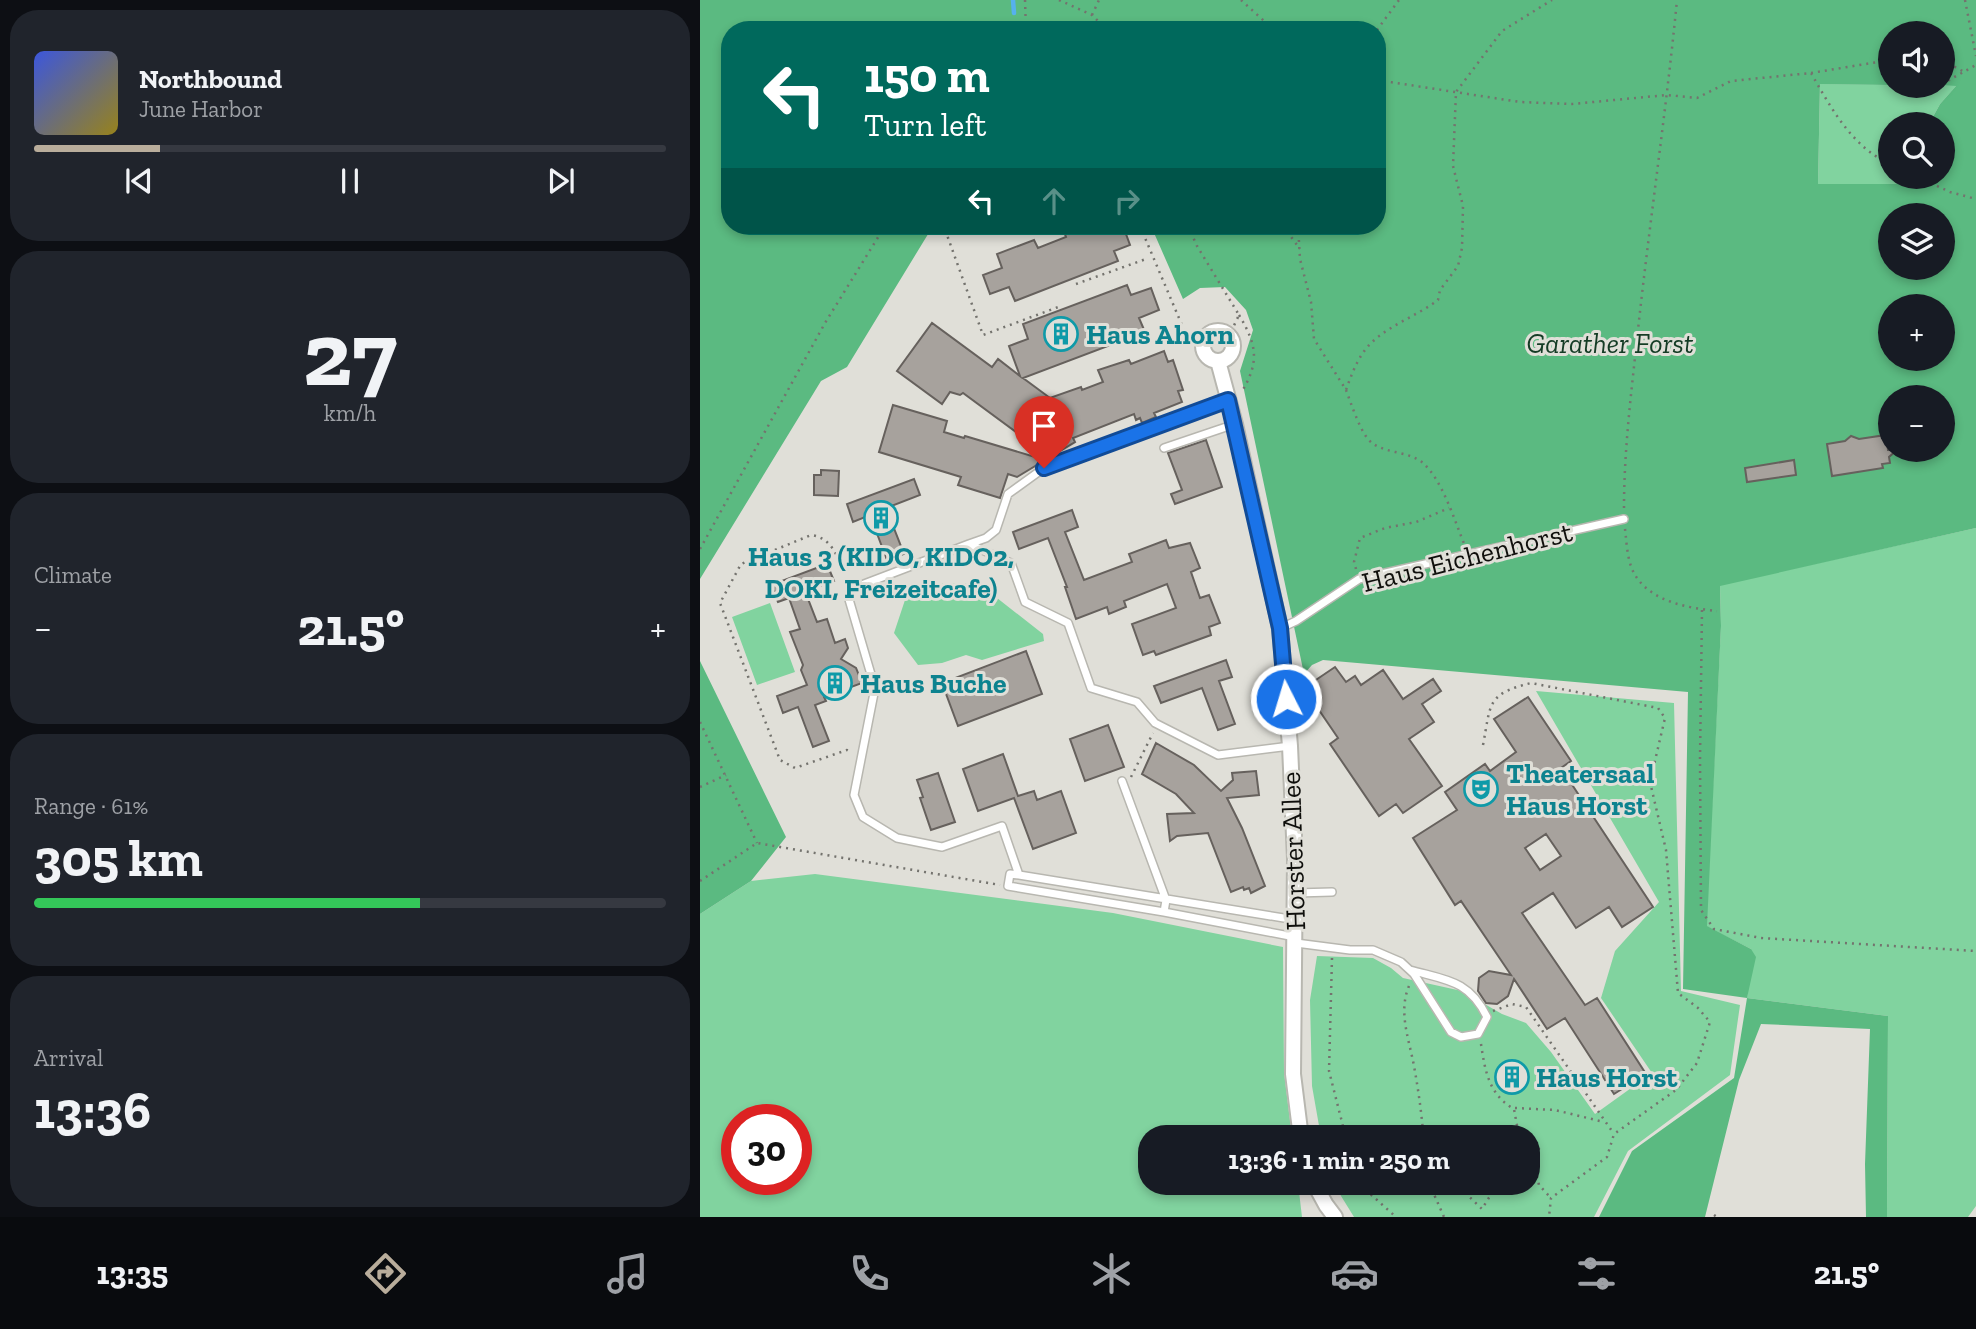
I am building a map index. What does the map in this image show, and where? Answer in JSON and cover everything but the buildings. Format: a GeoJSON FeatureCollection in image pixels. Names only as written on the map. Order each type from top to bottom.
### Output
{"type":"FeatureCollection","features":[{"type":"Feature","properties":{"kind":"street"},"geometry":{"type":"LineString","coordinates":[[1220,331],[1229,336],[1233,350],[1227,358],[1218,361],[1209,358],[1203,350],[1204,341],[1211,333],[1220,331]]}},
{"type":"Feature","properties":{"kind":"street","name":"Horster Allee"},"geometry":{"type":"LineString","coordinates":[[1218,361],[1235,424],[1280,628],[1290,746],[1296,893],[1293,1074],[1299,1125]]}},
{"type":"Feature","properties":{"kind":"street"},"geometry":{"type":"LineString","coordinates":[[1320,1195],[1335,1217]]}},
{"type":"Feature","properties":{"kind":"lane"},"geometry":{"type":"LineString","coordinates":[[1019,875],[1002,826],[942,847],[897,838],[863,817],[854,795],[874,688],[848,596],[851,589],[986,538],[996,530],[1008,494],[1044,468],[1228,400]]}},
{"type":"Feature","properties":{"kind":"lane"},"geometry":{"type":"LineString","coordinates":[[1164,448],[1235,424]]}},
{"type":"Feature","properties":{"kind":"lane","name":"Haus Eichenhorst"},"geometry":{"type":"LineString","coordinates":[[1280,628],[1296,621],[1359,579],[1624,519]]}},
{"type":"Feature","properties":{"kind":"lane"},"geometry":{"type":"LineString","coordinates":[[970,544],[1011,563],[1025,602],[1068,623],[1091,688],[1137,702],[1157,724],[1218,755],[1290,746]]}},
{"type":"Feature","properties":{"kind":"lane"},"geometry":{"type":"LineString","coordinates":[[1122,781],[1166,900],[1164,912]]}},
{"type":"Feature","properties":{"kind":"lane"},"geometry":{"type":"LineString","coordinates":[[1296,920],[1010,874],[1009,886],[1164,912],[1333,947],[1373,950],[1401,962],[1412,972],[1451,1032],[1461,1037],[1478,1034],[1487,1017],[1486,1013],[1461,984],[1412,972]]}},
{"type":"Feature","properties":{"kind":"lane"},"geometry":{"type":"LineString","coordinates":[[1296,893],[1332,892]]}},
{"type":"Feature","properties":{"kind":"path"},"geometry":{"type":"LineString","coordinates":[[1025,0],[1026,21]]}},
{"type":"Feature","properties":{"kind":"path"},"geometry":{"type":"LineString","coordinates":[[1059,0],[1093,15],[1099,21]]}},
{"type":"Feature","properties":{"kind":"path"},"geometry":{"type":"LineString","coordinates":[[1093,15],[1099,0]]}},
{"type":"Feature","properties":{"kind":"path"},"geometry":{"type":"LineString","coordinates":[[1241,0],[1264,21]]}},
{"type":"Feature","properties":{"kind":"path"},"geometry":{"type":"LineString","coordinates":[[1384,21],[1399,0]]}},
{"type":"Feature","properties":{"kind":"path"},"geometry":{"type":"LineString","coordinates":[[1346,390],[1367,347],[1384,332],[1419,314],[1438,300],[1440,290],[1458,266],[1462,248],[1463,206],[1453,166],[1456,92],[1502,31],[1552,0]]}},
{"type":"Feature","properties":{"kind":"path"},"geometry":{"type":"LineString","coordinates":[[1677,0],[1624,461],[1624,519],[1628,555],[1636,577],[1658,598],[1702,610],[1717,611]]}},
{"type":"Feature","properties":{"kind":"path"},"geometry":{"type":"LineString","coordinates":[[1965,0],[1976,56]]}},
{"type":"Feature","properties":{"kind":"path"},"geometry":{"type":"LineString","coordinates":[[1386,81],[1520,102],[1572,104],[1667,95],[1697,98],[1731,81],[1811,73],[1878,62]]}},
{"type":"Feature","properties":{"kind":"path"},"geometry":{"type":"LineString","coordinates":[[1955,78],[1976,65]]}},
{"type":"Feature","properties":{"kind":"path"},"geometry":{"type":"LineString","coordinates":[[1955,67],[1966,73]]}},
{"type":"Feature","properties":{"kind":"path"},"geometry":{"type":"LineString","coordinates":[[1811,73],[1838,120],[1878,159]]}},
{"type":"Feature","properties":{"kind":"path"},"geometry":{"type":"LineString","coordinates":[[1944,189],[1976,199]]}},
{"type":"Feature","properties":{"kind":"path"},"geometry":{"type":"LineString","coordinates":[[700,550],[825,323],[879,235]]}},
{"type":"Feature","properties":{"kind":"path"},"geometry":{"type":"LineString","coordinates":[[947,235],[983,335],[1061,306]]}},
{"type":"Feature","properties":{"kind":"path"},"geometry":{"type":"LineString","coordinates":[[1144,235],[1187,337],[1203,350]]}},
{"type":"Feature","properties":{"kind":"path"},"geometry":{"type":"LineString","coordinates":[[1192,235],[1253,337],[1254,363],[1249,380],[1238,397],[1228,400]]}},
{"type":"Feature","properties":{"kind":"path"},"geometry":{"type":"LineString","coordinates":[[1290,235],[1300,249]]}},
{"type":"Feature","properties":{"kind":"path"},"geometry":{"type":"LineString","coordinates":[[1299,235],[1300,259],[1311,302],[1314,340],[1346,390],[1371,443],[1403,453],[1422,463],[1438,483],[1469,555]]}},
{"type":"Feature","properties":{"kind":"path"},"geometry":{"type":"LineString","coordinates":[[1076,284],[1146,259]]}},
{"type":"Feature","properties":{"kind":"path"},"geometry":{"type":"LineString","coordinates":[[1229,336],[1239,315]]}},
{"type":"Feature","properties":{"kind":"path"},"geometry":{"type":"LineString","coordinates":[[1359,579],[1354,562],[1360,538],[1385,528],[1416,522],[1449,508]]}},
{"type":"Feature","properties":{"kind":"path"},"geometry":{"type":"LineString","coordinates":[[851,589],[831,545],[822,536],[811,535],[741,564],[720,603],[780,760],[795,768],[846,750],[861,758]]}},
{"type":"Feature","properties":{"kind":"path"},"geometry":{"type":"LineString","coordinates":[[1702,610],[1701,910],[1714,929],[1761,938],[1976,951]]}},
{"type":"Feature","properties":{"kind":"path"},"geometry":{"type":"LineString","coordinates":[[1483,745],[1490,705],[1497,695],[1513,687],[1531,683],[1658,708],[1665,718],[1650,782],[1666,850],[1678,993],[1698,1008],[1710,1022],[1697,1063],[1676,1090],[1614,1134],[1607,1157],[1551,1198],[1549,1217]]}},
{"type":"Feature","properties":{"kind":"path"},"geometry":{"type":"LineString","coordinates":[[700,722],[757,843]]}},
{"type":"Feature","properties":{"kind":"path"},"geometry":{"type":"LineString","coordinates":[[1125,790],[1157,724]]}},
{"type":"Feature","properties":{"kind":"path"},"geometry":{"type":"LineString","coordinates":[[700,787],[726,775]]}},
{"type":"Feature","properties":{"kind":"path"},"geometry":{"type":"LineString","coordinates":[[700,881],[757,843],[1009,886]]}},
{"type":"Feature","properties":{"kind":"path"},"geometry":{"type":"LineString","coordinates":[[1333,947],[1329,1071],[1343,1125]]}},
{"type":"Feature","properties":{"kind":"path"},"geometry":{"type":"LineString","coordinates":[[1412,972],[1405,995],[1405,1020],[1422,1125]]}},
{"type":"Feature","properties":{"kind":"path"},"geometry":{"type":"LineString","coordinates":[[1486,1013],[1512,1004],[1526,1007],[1614,1134]]}},
{"type":"Feature","properties":{"kind":"path"},"geometry":{"type":"LineString","coordinates":[[1478,1034],[1484,1067],[1494,1093],[1502,1103],[1514,1109],[1518,1125]]}},
{"type":"Feature","properties":{"kind":"path"},"geometry":{"type":"LineString","coordinates":[[1511,1108],[1555,1110],[1606,1122]]}},
{"type":"Feature","properties":{"kind":"path"},"geometry":{"type":"LineString","coordinates":[[1540,1186],[1551,1198]]}},
{"type":"Feature","properties":{"kind":"path"},"geometry":{"type":"LineString","coordinates":[[1371,1195],[1396,1217]]}},
{"type":"Feature","properties":{"kind":"path"},"geometry":{"type":"LineString","coordinates":[[1434,1195],[1444,1217]]}},
{"type":"Feature","properties":{"kind":"path"},"geometry":{"type":"LineString","coordinates":[[1467,1195],[1482,1209],[1491,1195]]}},
{"type":"Feature","properties":{"kind":"green space","name":"Garather Forst"},"geometry":{"type":"Polygon","coordinates":[[[700,0],[1976,0],[1976,528],[1720,586],[1721,626],[1707,926],[1751,949],[1756,957],[1747,998],[1683,989],[1688,692],[1323,660],[1312,665],[1304,674],[1240,371],[1253,330],[1246,310],[1225,287],[1200,288],[1183,299],[1155,235],[1386,235],[1386,21],[721,21],[721,235],[928,235],[847,367],[821,381],[700,579],[700,0]],[[1878,21],[1878,85],[1820,84],[1818,184],[1878,184],[1878,189],[1955,189],[1955,112],[1936,112],[1945,98],[1955,98],[1955,21],[1878,21]]]}},
{"type":"Feature","properties":{"kind":"green space"},"geometry":{"type":"Polygon","coordinates":[[[1820,84],[1878,84],[1878,98],[1945,98],[1936,112],[1878,112],[1878,184],[1818,184],[1820,84]]]}},
{"type":"Feature","properties":{"kind":"green space"},"geometry":{"type":"Polygon","coordinates":[[[1976,528],[1976,1206],[1968,1217],[1887,1217],[1888,1016],[1747,998],[1751,949],[1706,926],[1721,626],[1720,585],[1976,528]]]}},
{"type":"Feature","properties":{"kind":"green space"},"geometry":{"type":"Polygon","coordinates":[[[978,583],[1043,634],[1044,641],[982,660],[966,655],[942,663],[918,665],[894,633],[905,600],[922,584],[978,583]]]}},
{"type":"Feature","properties":{"kind":"green space"},"geometry":{"type":"Polygon","coordinates":[[[770,603],[795,672],[757,685],[732,617],[770,603]]]}},
{"type":"Feature","properties":{"kind":"green space"},"geometry":{"type":"Polygon","coordinates":[[[700,661],[786,837],[751,881],[700,914],[700,661]]]}},
{"type":"Feature","properties":{"kind":"green space"},"geometry":{"type":"Polygon","coordinates":[[[1536,691],[1674,703],[1681,991],[1740,1005],[1730,1075],[1628,1151],[1594,1217],[1354,1217],[1340,1195],[1540,1195],[1540,1125],[1319,1125],[1312,1086],[1310,1000],[1317,956],[1373,958],[1403,978],[1462,991],[1502,1014],[1526,1023],[1551,1052],[1595,1114],[1652,1073],[1601,998],[1615,951],[1659,902],[1536,691]]]}},
{"type":"Feature","properties":{"kind":"green space"},"geometry":{"type":"Polygon","coordinates":[[[815,874],[1113,913],[1283,947],[1284,1072],[1291,1125],[1138,1125],[1138,1195],[1299,1195],[1302,1217],[700,1217],[700,914],[751,881],[815,874]]]}},
{"type":"Feature","properties":{"kind":"green space"},"geometry":{"type":"Polygon","coordinates":[[[1747,998],[1888,1016],[1887,1217],[1866,1217],[1865,1164],[1870,1029],[1761,1024],[1739,1080],[1705,1217],[1599,1217],[1632,1151],[1734,1078],[1747,998]]]}},
{"type":"Feature","properties":{"kind":"waterway"},"geometry":{"type":"LineString","coordinates":[[1013,0],[1014,13]]}},
{"type":"Feature","properties":{"kind":"place","name":"Haus Ahorn"},"geometry":{"type":"Point","coordinates":[1061,334]}},
{"type":"Feature","properties":{"kind":"place","name":"Haus 3 (KIDO, KIDO2, DOKI, Freizeitcafe)"},"geometry":{"type":"Point","coordinates":[881,518]}},
{"type":"Feature","properties":{"kind":"place","name":"Haus Buche"},"geometry":{"type":"Point","coordinates":[835,683]}},
{"type":"Feature","properties":{"kind":"place","name":"Theatersaal Haus Horst"},"geometry":{"type":"Point","coordinates":[1481,789]}},
{"type":"Feature","properties":{"kind":"place","name":"Haus Horst"},"geometry":{"type":"Point","coordinates":[1512,1077]}},
{"type":"Feature","properties":{"kind":"route"},"geometry":{"type":"LineString","coordinates":[[1044,468],[1228,400],[1280,628],[1286,699]]}}]}
